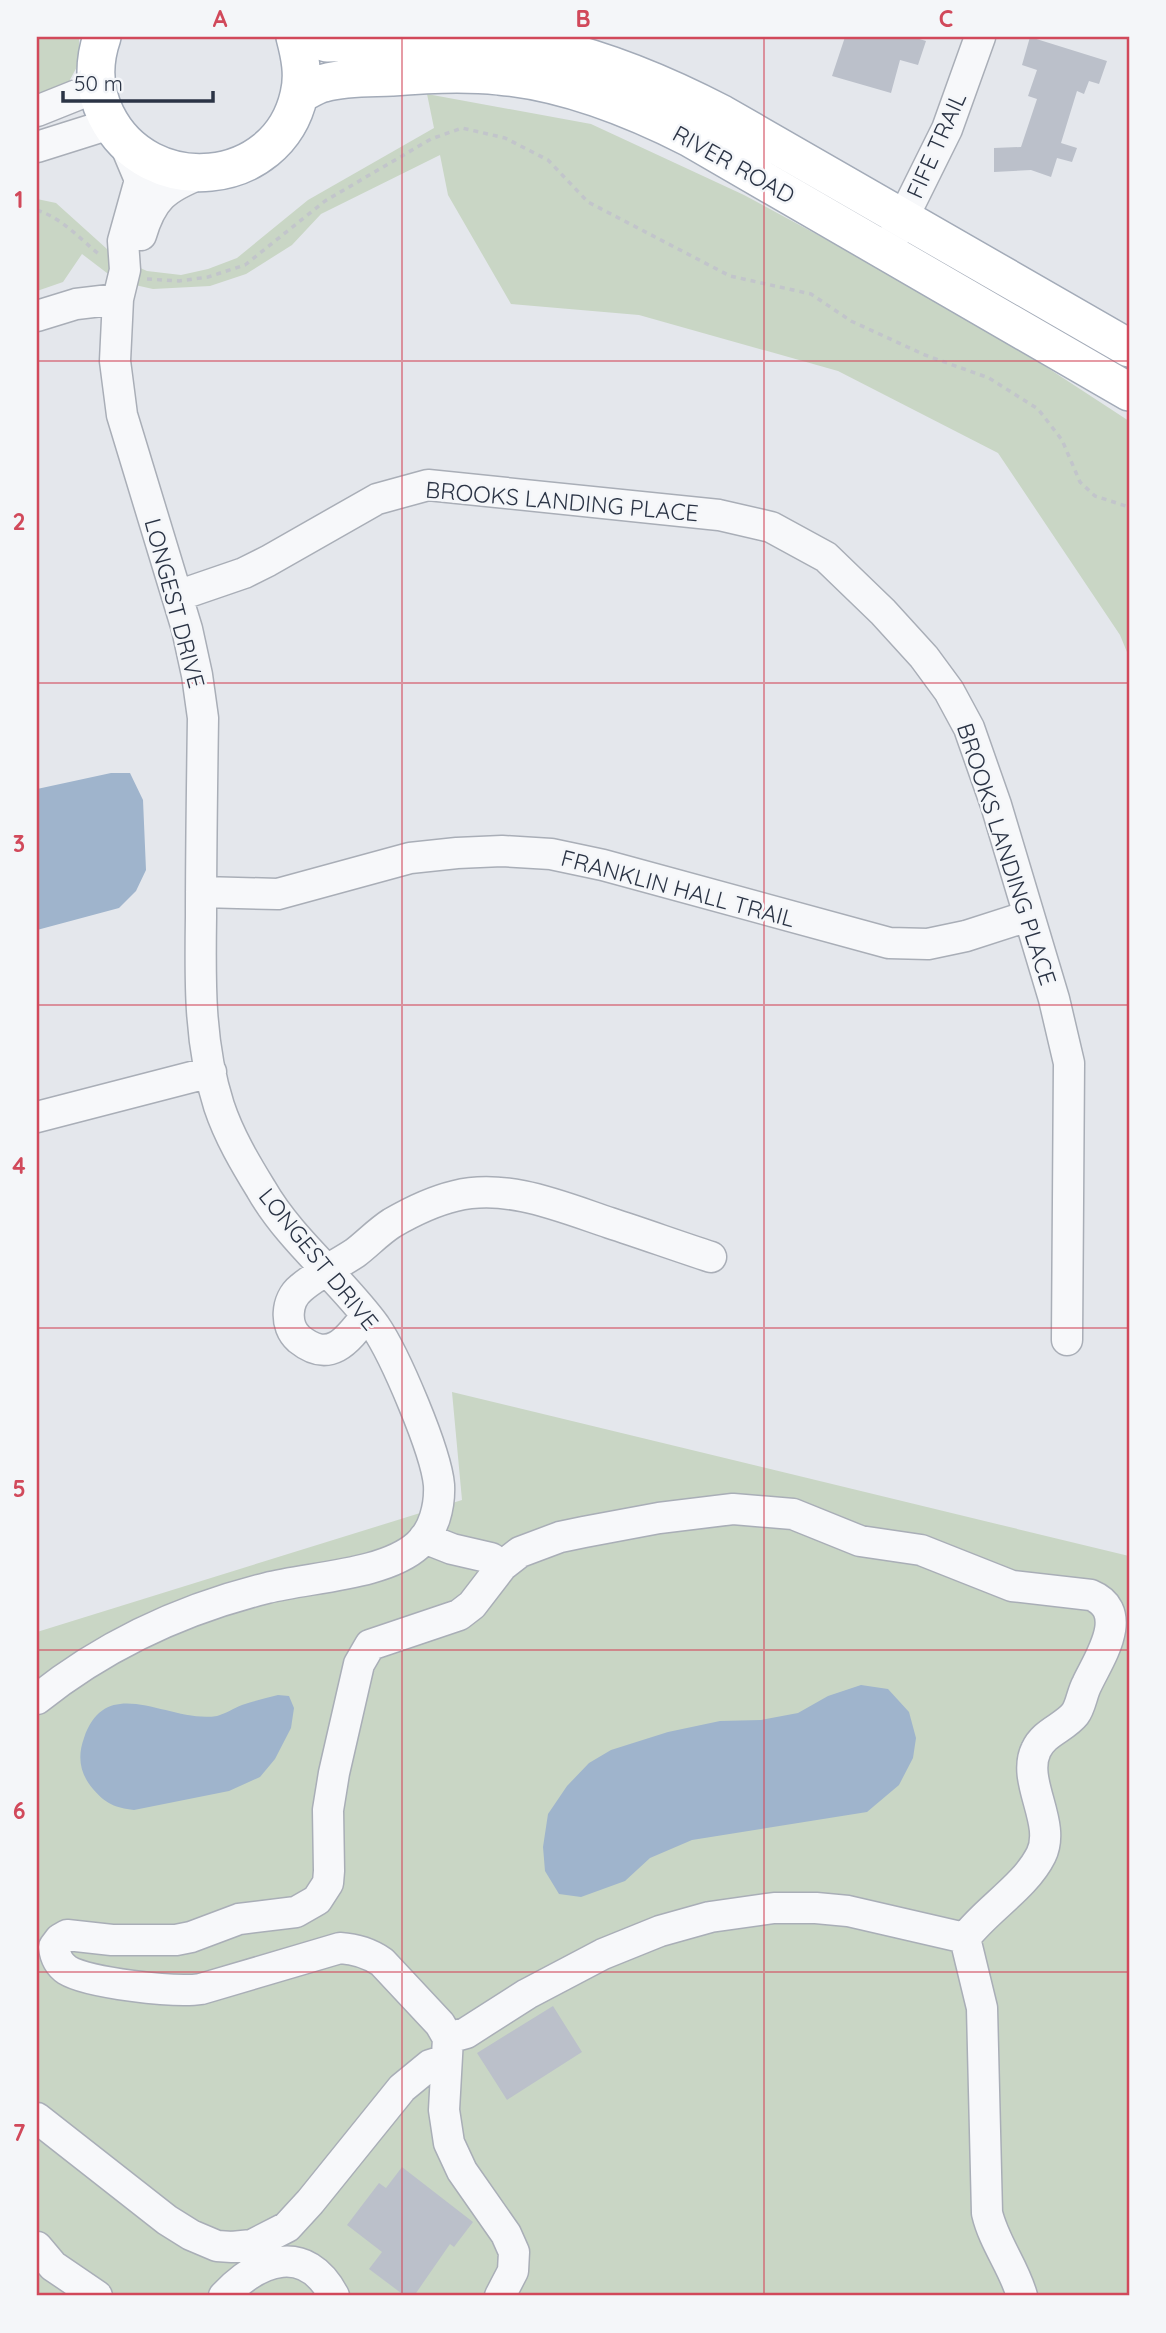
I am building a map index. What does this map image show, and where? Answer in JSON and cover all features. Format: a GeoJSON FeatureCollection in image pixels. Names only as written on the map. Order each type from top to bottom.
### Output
{"type":"FeatureCollection","features":[{"type":"Feature","properties":{"kind":"main road"},"geometry":{"type":"LineString","coordinates":[[102,37],[96,57],[97,87],[102,106],[117,133],[141,156],[159,166],[200,174],[220,172],[256,157],[284,130],[300,94],[302,62],[295,37]]}},
{"type":"Feature","properties":{"kind":"main road","name":"RIVER ROAD"},"geometry":{"type":"LineString","coordinates":[[310,37],[327,43],[458,39],[551,42],[676,90],[722,114],[1129,348]]}},
{"type":"Feature","properties":{"kind":"main road","name":"RIVER ROAD"},"geometry":{"type":"LineString","coordinates":[[300,94],[324,83],[409,75],[499,76],[542,83],[647,116],[690,138],[1129,392]]}},
{"type":"Feature","properties":{"kind":"street","name":"FIFE TRAIL"},"geometry":{"type":"LineString","coordinates":[[886,251],[947,129],[980,37]]}},
{"type":"Feature","properties":{"kind":"street"},"geometry":{"type":"LineString","coordinates":[[542,83],[551,42]]}},
{"type":"Feature","properties":{"kind":"street"},"geometry":{"type":"LineString","coordinates":[[37,111],[97,87]]}},
{"type":"Feature","properties":{"kind":"street"},"geometry":{"type":"LineString","coordinates":[[37,147],[117,133]]}},
{"type":"Feature","properties":{"kind":"street","name":"LONGEST DRIVE"},"geometry":{"type":"LineString","coordinates":[[37,1699],[69,1673],[113,1646],[159,1624],[267,1588],[393,1561],[409,1553],[424,1538],[431,1527],[438,1504],[439,1484],[435,1466],[422,1427],[392,1359],[375,1327],[263,1194],[235,1145],[219,1106],[204,1043],[200,988],[203,718],[198,675],[177,596],[122,415],[115,361],[118,299],[125,270],[123,241],[141,180],[117,133]]}},
{"type":"Feature","properties":{"kind":"street","name":"LONGEST DRIVE"},"geometry":{"type":"LineString","coordinates":[[125,270],[131,265],[154,204],[173,185],[200,174]]}},
{"type":"Feature","properties":{"kind":"street"},"geometry":{"type":"LineString","coordinates":[[37,316],[76,304],[118,299]]}},
{"type":"Feature","properties":{"kind":"street","name":"BROOKS LANDING PLACE"},"geometry":{"type":"LineString","coordinates":[[177,596],[244,573],[377,499],[428,485],[719,516],[772,527],[826,556],[924,657],[949,691],[969,728],[996,805],[1054,999],[1069,1063],[1067,1340]]}},
{"type":"Feature","properties":{"kind":"street","name":"FRANKLIN HALL TRAIL"},"geometry":{"type":"LineString","coordinates":[[201,892],[278,894],[410,858],[502,851],[551,854],[603,865],[889,943],[928,944],[966,936],[1028,916]]}},
{"type":"Feature","properties":{"kind":"street"},"geometry":{"type":"LineString","coordinates":[[37,1117],[211,1072]]}},
{"type":"Feature","properties":{"kind":"street"},"geometry":{"type":"LineString","coordinates":[[366,1316],[342,1344],[328,1350],[310,1348],[292,1333],[288,1315],[290,1304],[299,1290],[392,1223],[425,1206],[457,1195],[493,1193],[527,1196],[711,1257]]}},
{"type":"Feature","properties":{"kind":"street"},"geometry":{"type":"LineString","coordinates":[[500,2296],[513,2271],[514,2252],[506,2234],[462,2171],[449,2143],[444,2110],[447,2049],[440,2024],[382,1962],[353,1949],[340,1948],[201,1989],[185,1991],[137,1986],[75,1974],[64,1968],[55,1957],[54,1947],[67,1935],[112,1940],[176,1940],[239,1919],[296,1912],[317,1900],[327,1883],[330,1871],[328,1810],[352,1692],[363,1654],[370,1645],[459,1615],[472,1605],[502,1566],[520,1552],[572,1534],[703,1511],[754,1509],[793,1514],[860,1541],[920,1550],[1012,1586],[1091,1595],[1100,1599],[1110,1621],[1104,1654],[1085,1687],[1078,1710],[1066,1723],[1048,1734],[1035,1751],[1033,1769],[1044,1823],[1043,1852],[1026,1877],[995,1905],[965,1938]]}},
{"type":"Feature","properties":{"kind":"street"},"geometry":{"type":"LineString","coordinates":[[424,1538],[452,1549],[491,1558],[502,1566]]}},
{"type":"Feature","properties":{"kind":"street"},"geometry":{"type":"LineString","coordinates":[[37,2118],[167,2220],[191,2235],[217,2246],[233,2248],[251,2245],[287,2227],[402,2088],[466,2033],[527,1994],[603,1954],[660,1931],[710,1917],[774,1908],[848,1911],[965,1938]]}},
{"type":"Feature","properties":{"kind":"street"},"geometry":{"type":"LineString","coordinates":[[965,1938],[982,2008],[987,2213],[991,2229],[1022,2296]]}},
{"type":"Feature","properties":{"kind":"street"},"geometry":{"type":"LineString","coordinates":[[37,2248],[53,2266],[97,2296]]}},
{"type":"Feature","properties":{"kind":"street"},"geometry":{"type":"LineString","coordinates":[[224,2296],[256,2271],[285,2260],[298,2261],[318,2273],[327,2282],[334,2296]]}},
{"type":"Feature","properties":{"kind":"path"},"geometry":{"type":"LineString","coordinates":[[37,210],[66,225],[111,263],[137,276],[152,281],[208,277],[245,265],[325,201],[431,139],[462,128],[505,138],[548,160],[588,202],[730,276],[811,294],[851,321],[925,355],[989,378],[1038,409],[1062,440],[1080,482],[1095,496],[1129,507]]}},
{"type":"Feature","properties":{"kind":"green space"},"geometry":{"type":"Polygon","coordinates":[[[37,37],[79,37],[79,63],[65,89],[37,98],[37,37]]]}},
{"type":"Feature","properties":{"kind":"green space"},"geometry":{"type":"Polygon","coordinates":[[[427,94],[591,124],[744,195],[968,316],[1129,421],[1129,657],[1120,635],[998,453],[838,371],[639,315],[511,304],[448,195],[440,155],[321,214],[292,245],[246,274],[210,286],[153,289],[135,285],[124,286],[82,254],[63,282],[37,291],[37,199],[56,203],[117,258],[147,271],[181,275],[208,269],[237,258],[308,200],[434,128],[427,94]]]}},
{"type":"Feature","properties":{"kind":"green space"},"geometry":{"type":"Polygon","coordinates":[[[452,1392],[1129,1556],[1129,2296],[37,2296],[37,1632],[462,1500],[452,1392]]]}},
{"type":"Feature","properties":{"kind":"water"},"geometry":{"type":"Polygon","coordinates":[[[111,773],[130,773],[143,800],[146,870],[136,891],[119,908],[37,930],[37,789],[111,773]]]}},
{"type":"Feature","properties":{"kind":"water"},"geometry":{"type":"Polygon","coordinates":[[[861,1685],[888,1689],[909,1712],[916,1738],[913,1758],[899,1785],[867,1812],[692,1840],[650,1858],[625,1881],[581,1897],[559,1894],[545,1871],[543,1847],[548,1814],[567,1786],[589,1763],[611,1750],[668,1732],[720,1721],[761,1720],[798,1713],[828,1696],[861,1685]]]}},
{"type":"Feature","properties":{"kind":"water"},"geometry":{"type":"Polygon","coordinates":[[[278,1695],[289,1696],[294,1708],[291,1728],[275,1759],[260,1777],[229,1791],[134,1810],[116,1806],[102,1798],[93,1789],[83,1771],[80,1759],[84,1738],[94,1718],[108,1707],[141,1705],[198,1716],[217,1716],[242,1705],[278,1695]]]}},
{"type":"Feature","properties":{"kind":"building"},"geometry":{"type":"Polygon","coordinates":[[[845,37],[913,37],[926,41],[918,65],[900,60],[891,93],[832,76],[845,37]]]}},
{"type":"Feature","properties":{"kind":"building"},"geometry":{"type":"Polygon","coordinates":[[[1030,37],[1107,61],[1099,84],[1089,81],[1084,94],[1077,91],[1061,143],[1077,148],[1072,162],[1057,158],[1051,177],[1031,170],[994,172],[994,148],[1021,147],[1037,99],[1028,96],[1037,70],[1022,65],[1030,37]]]}},
{"type":"Feature","properties":{"kind":"building"},"geometry":{"type":"Polygon","coordinates":[[[553,2006],[582,2052],[507,2100],[477,2053],[553,2006]]]}},
{"type":"Feature","properties":{"kind":"building"},"geometry":{"type":"Polygon","coordinates":[[[402,2167],[473,2222],[454,2247],[450,2244],[414,2296],[405,2296],[369,2269],[382,2252],[347,2225],[379,2183],[386,2188],[402,2167]]]}}]}
